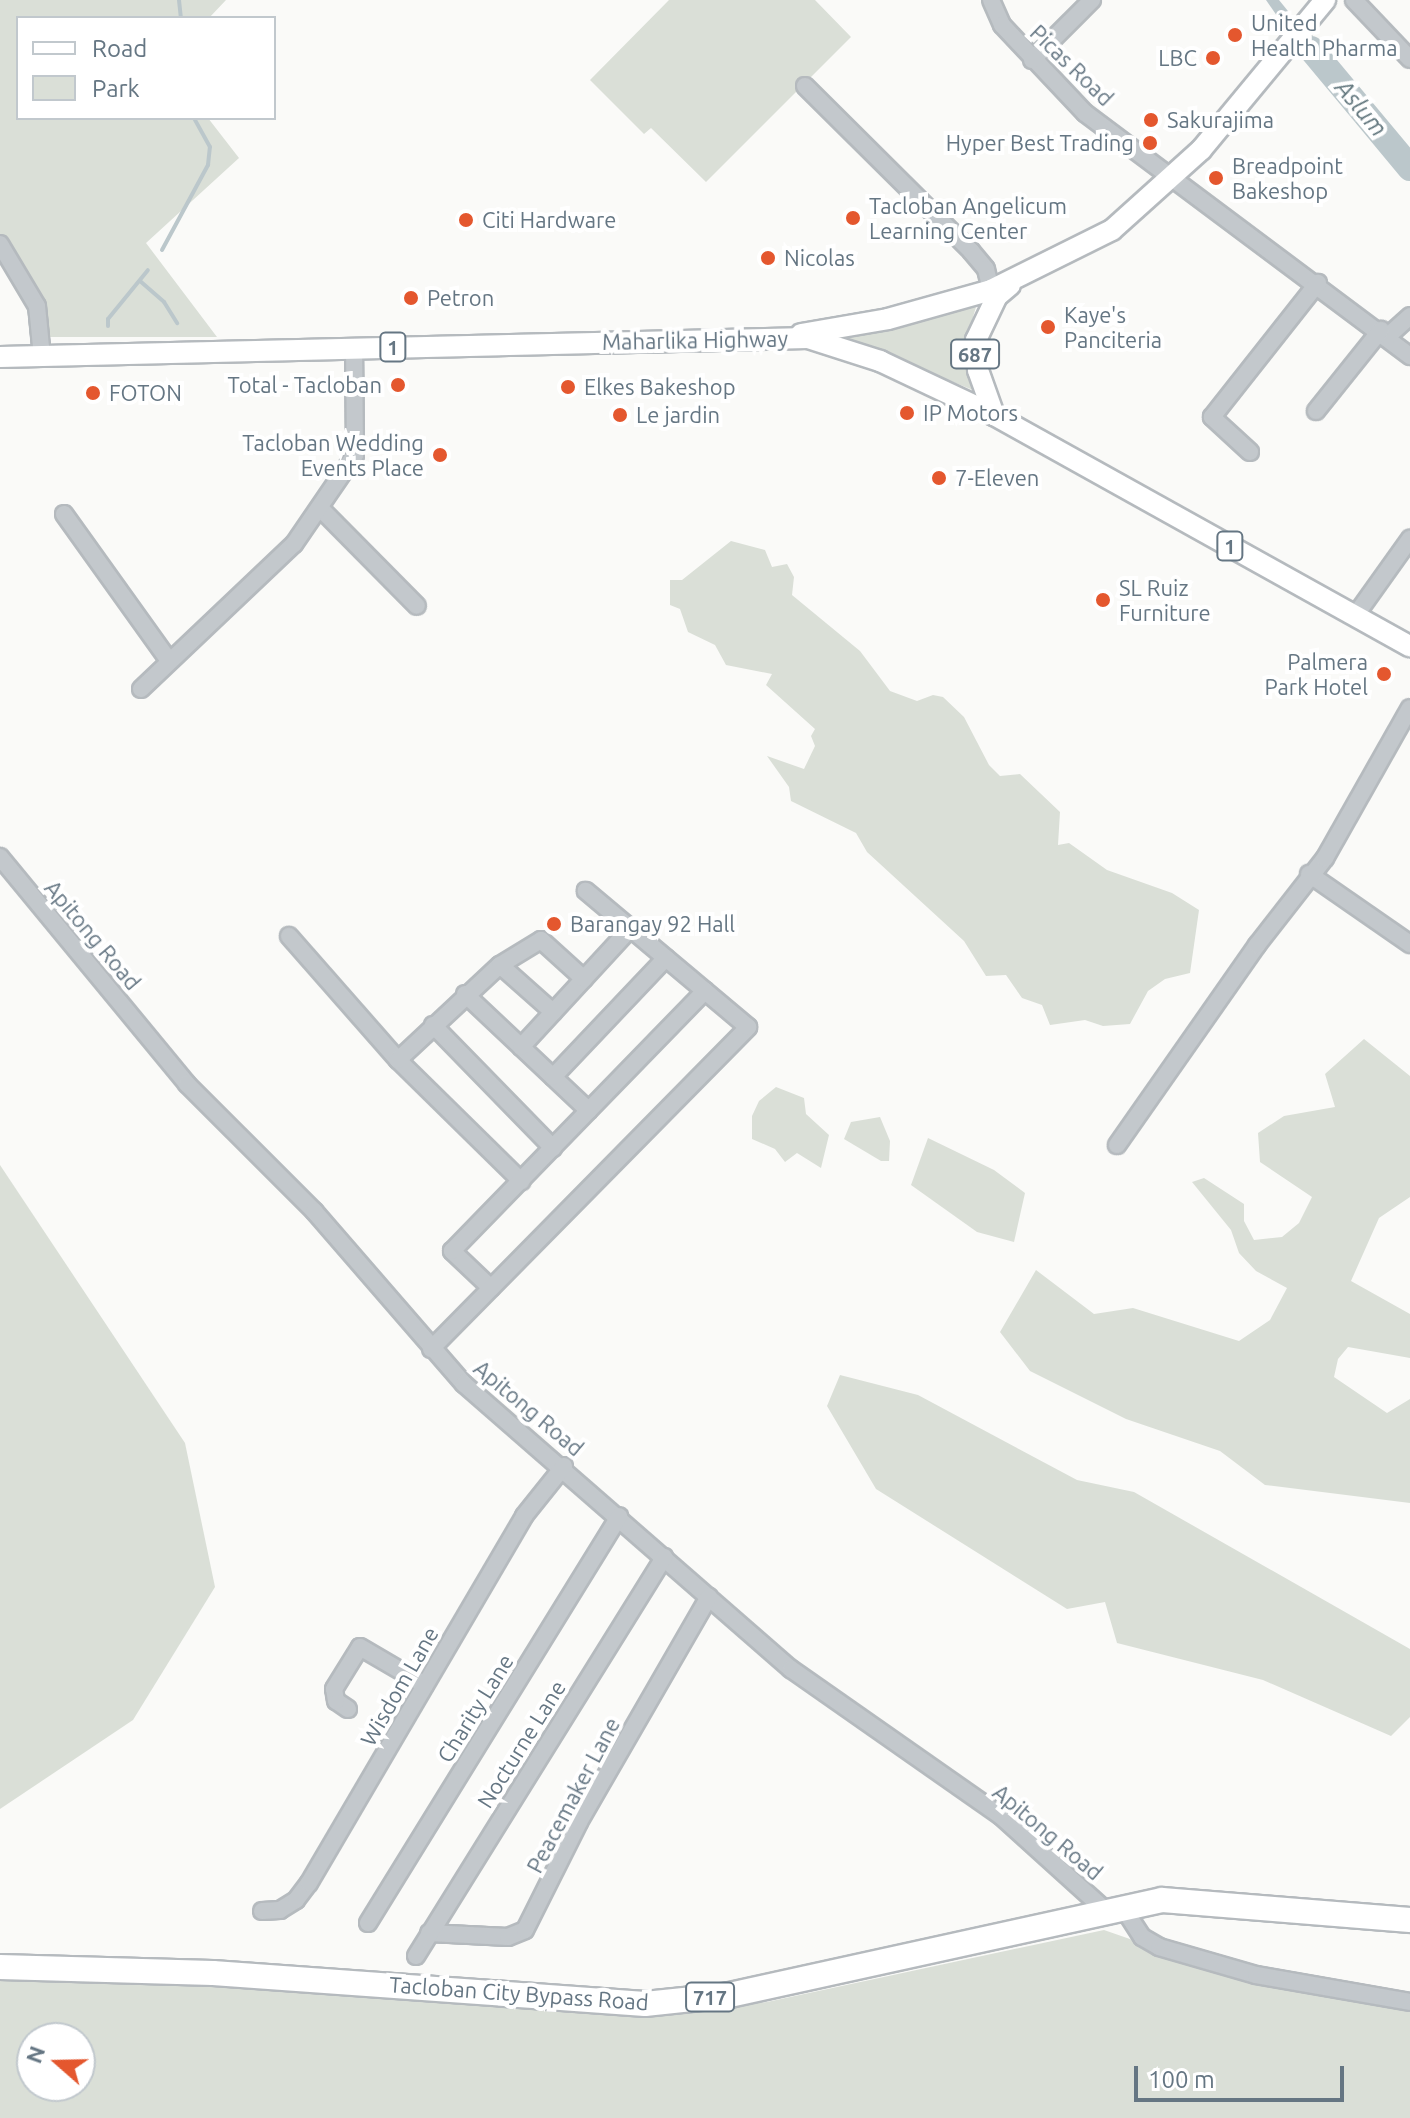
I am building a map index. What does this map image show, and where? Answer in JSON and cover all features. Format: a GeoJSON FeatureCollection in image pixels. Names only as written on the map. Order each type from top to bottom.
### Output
{"type":"FeatureCollection","features":[{"type":"Feature","properties":{"kind":"highway","name":"Tacloban City Bypass Road"},"geometry":{"type":"LineString","coordinates":[[0,1967],[213,1973],[645,2004],[730,1995],[1114,1908],[1197,1899],[1410,1920]]}},
{"type":"Feature","properties":{"kind":"main road","name":"687"},"geometry":{"type":"LineString","coordinates":[[785,337],[888,319],[991,290],[1112,230],[1175,178],[1325,0]]}},
{"type":"Feature","properties":{"kind":"main road","name":"687"},"geometry":{"type":"LineString","coordinates":[[994,415],[978,370],[976,340],[997,296],[1014,281]]}},
{"type":"Feature","properties":{"kind":"main road","name":"Maharlika Highway"},"geometry":{"type":"LineString","coordinates":[[0,357],[785,337],[853,350],[994,415],[1410,647]]}},
{"type":"Feature","properties":{"kind":"street","name":"Picas Road"},"geometry":{"type":"LineString","coordinates":[[991,0],[1002,25],[1085,113],[1318,283],[1410,356]]}},
{"type":"Feature","properties":{"kind":"street"},"geometry":{"type":"LineString","coordinates":[[1032,60],[1092,0]]}},
{"type":"Feature","properties":{"kind":"street"},"geometry":{"type":"LineString","coordinates":[[1354,0],[1410,59]]}},
{"type":"Feature","properties":{"kind":"street"},"geometry":{"type":"LineString","coordinates":[[805,86],[971,251],[986,269],[991,290]]}},
{"type":"Feature","properties":{"kind":"street"},"geometry":{"type":"LineString","coordinates":[[0,244],[37,306],[42,357]]}},
{"type":"Feature","properties":{"kind":"street"},"geometry":{"type":"LineString","coordinates":[[1250,452],[1212,417],[1318,283]]}},
{"type":"Feature","properties":{"kind":"street"},"geometry":{"type":"LineString","coordinates":[[1316,411],[1384,333],[1410,316]]}},
{"type":"Feature","properties":{"kind":"street"},"geometry":{"type":"LineString","coordinates":[[141,689],[168,659],[294,544],[321,509],[355,455],[354,348]]}},
{"type":"Feature","properties":{"kind":"street"},"geometry":{"type":"LineString","coordinates":[[321,509],[417,606]]}},
{"type":"Feature","properties":{"kind":"street"},"geometry":{"type":"LineString","coordinates":[[64,514],[168,659]]}},
{"type":"Feature","properties":{"kind":"street"},"geometry":{"type":"LineString","coordinates":[[1355,616],[1410,539]]}},
{"type":"Feature","properties":{"kind":"street"},"geometry":{"type":"LineString","coordinates":[[1117,1145],[1309,874],[1325,858],[1410,708]]}},
{"type":"Feature","properties":{"kind":"street","name":"Apitong Road"},"geometry":{"type":"LineString","coordinates":[[0,857],[187,1084],[314,1211],[464,1384],[564,1466],[709,1597],[828,1697],[1001,1816],[1114,1908],[1142,1937],[1159,1947],[1256,1975],[1410,2002]]}},
{"type":"Feature","properties":{"kind":"street"},"geometry":{"type":"LineString","coordinates":[[1309,874],[1410,944]]}},
{"type":"Feature","properties":{"kind":"street"},"geometry":{"type":"LineString","coordinates":[[431,1349],[748,1027],[586,891]]}},
{"type":"Feature","properties":{"kind":"street"},"geometry":{"type":"LineString","coordinates":[[521,1047],[631,928]]}},
{"type":"Feature","properties":{"kind":"street"},"geometry":{"type":"LineString","coordinates":[[289,936],[398,1060],[521,1181]]}},
{"type":"Feature","properties":{"kind":"street"},"geometry":{"type":"LineString","coordinates":[[398,1060],[465,994],[500,965],[541,940],[584,979]]}},
{"type":"Feature","properties":{"kind":"street"},"geometry":{"type":"LineString","coordinates":[[553,1077],[666,958]]}},
{"type":"Feature","properties":{"kind":"street"},"geometry":{"type":"LineString","coordinates":[[500,965],[553,1012]]}},
{"type":"Feature","properties":{"kind":"street"},"geometry":{"type":"LineString","coordinates":[[491,1288],[452,1251],[705,991]]}},
{"type":"Feature","properties":{"kind":"street"},"geometry":{"type":"LineString","coordinates":[[465,994],[589,1111]]}},
{"type":"Feature","properties":{"kind":"street"},"geometry":{"type":"LineString","coordinates":[[433,1025],[553,1148]]}},
{"type":"Feature","properties":{"kind":"street","name":"Wisdom Lane"},"geometry":{"type":"LineString","coordinates":[[262,1911],[280,1910],[296,1900],[309,1883],[524,1516],[564,1466]]}},
{"type":"Feature","properties":{"kind":"street","name":"Charity Lane"},"geometry":{"type":"LineString","coordinates":[[368,1923],[619,1516]]}},
{"type":"Feature","properties":{"kind":"street","name":"Nocturne Lane"},"geometry":{"type":"LineString","coordinates":[[416,1956],[664,1557]]}},
{"type":"Feature","properties":{"kind":"street","name":"Peacemaker Lane"},"geometry":{"type":"LineString","coordinates":[[429,1933],[508,1937],[525,1930],[579,1822],[709,1597]]}},
{"type":"Feature","properties":{"kind":"street"},"geometry":{"type":"LineString","coordinates":[[348,1709],[336,1701],[334,1689],[360,1647],[425,1685]]}},
{"type":"Feature","properties":{"kind":"green space"},"geometry":{"type":"Polygon","coordinates":[[[0,0],[226,0],[211,16],[16,16],[16,120],[210,120],[239,158],[146,243],[217,337],[47,337],[0,236],[0,0]]]}},
{"type":"Feature","properties":{"kind":"green space"},"geometry":{"type":"Polygon","coordinates":[[[669,0],[815,0],[851,37],[706,182],[651,128],[644,134],[590,80],[669,0]]]}},
{"type":"Feature","properties":{"kind":"green space"},"geometry":{"type":"Polygon","coordinates":[[[976,307],[963,351],[973,390],[846,339],[976,307]]]}},
{"type":"Feature","properties":{"kind":"green space"},"geometry":{"type":"Polygon","coordinates":[[[731,541],[765,550],[772,567],[787,564],[794,577],[792,595],[860,651],[890,691],[917,701],[933,695],[943,697],[964,717],[989,765],[1000,776],[1020,774],[1060,812],[1058,845],[1069,843],[1107,870],[1172,893],[1199,910],[1190,973],[1165,979],[1148,991],[1130,1024],[1103,1026],[1085,1020],[1050,1025],[1042,1005],[1022,998],[1006,975],[986,976],[964,941],[867,852],[856,833],[791,801],[789,787],[767,756],[804,769],[815,746],[811,736],[815,729],[766,685],[772,674],[726,665],[715,645],[688,632],[680,609],[670,605],[670,580],[682,580],[731,541]]]}},
{"type":"Feature","properties":{"kind":"green space"},"geometry":{"type":"Polygon","coordinates":[[[1364,1039],[1410,1076],[1410,1197],[1379,1218],[1351,1281],[1410,1314],[1410,1358],[1348,1347],[1338,1359],[1334,1377],[1387,1413],[1410,1399],[1410,1503],[1265,1485],[1220,1451],[1126,1419],[1030,1371],[1000,1332],[1036,1270],[1094,1314],[1133,1308],[1239,1341],[1270,1320],[1287,1288],[1256,1271],[1239,1253],[1231,1230],[1192,1182],[1204,1178],[1244,1204],[1244,1221],[1254,1240],[1282,1237],[1299,1223],[1312,1197],[1260,1162],[1258,1133],[1284,1116],[1335,1107],[1325,1074],[1364,1039]]]}},
{"type":"Feature","properties":{"kind":"green space"},"geometry":{"type":"Polygon","coordinates":[[[776,1087],[804,1098],[806,1114],[829,1135],[821,1168],[797,1153],[785,1162],[775,1149],[752,1139],[752,1116],[759,1101],[776,1087]]]}},
{"type":"Feature","properties":{"kind":"green space"},"geometry":{"type":"Polygon","coordinates":[[[880,1117],[890,1141],[889,1161],[881,1161],[844,1139],[851,1122],[880,1117]]]}},
{"type":"Feature","properties":{"kind":"green space"},"geometry":{"type":"Polygon","coordinates":[[[928,1138],[994,1170],[1025,1193],[1014,1242],[977,1232],[911,1185],[928,1138]]]}},
{"type":"Feature","properties":{"kind":"green space"},"geometry":{"type":"Polygon","coordinates":[[[0,1165],[185,1443],[215,1587],[133,1720],[0,1809],[0,1165]]]}},
{"type":"Feature","properties":{"kind":"green space"},"geometry":{"type":"Polygon","coordinates":[[[840,1375],[918,1395],[1077,1480],[1134,1492],[1410,1649],[1410,1717],[1391,1736],[1263,1680],[1117,1643],[1105,1602],[1067,1609],[876,1489],[827,1406],[840,1375]]]}},
{"type":"Feature","properties":{"kind":"green space"},"geometry":{"type":"Polygon","coordinates":[[[1104,1930],[1242,1978],[1410,2009],[1410,2118],[0,2118],[0,1979],[158,1983],[631,2015],[767,2002],[1104,1930]]]}},
{"type":"Feature","properties":{"kind":"shaded area"},"geometry":{"type":"Polygon","coordinates":[[[1266,0],[1279,0],[1296,21],[1288,32],[1266,0]]]}},
{"type":"Feature","properties":{"kind":"waterway"},"geometry":{"type":"LineString","coordinates":[[179,0],[181,16]]}},
{"type":"Feature","properties":{"kind":"waterway","name":"Aslum"},"geometry":{"type":"LineString","coordinates":[[1311,49],[1410,168]]}},
{"type":"Feature","properties":{"kind":"waterway"},"geometry":{"type":"LineString","coordinates":[[162,250],[208,165],[210,147],[195,120]]}},
{"type":"Feature","properties":{"kind":"waterway"},"geometry":{"type":"LineString","coordinates":[[108,326],[108,319],[148,270]]}},
{"type":"Feature","properties":{"kind":"waterway"},"geometry":{"type":"LineString","coordinates":[[140,281],[164,302],[177,323]]}},
{"type":"Feature","properties":{"kind":"place","name":"United Health Pharma"},"geometry":{"type":"Point","coordinates":[1235,35]}},
{"type":"Feature","properties":{"kind":"place","name":"LBC"},"geometry":{"type":"Point","coordinates":[1213,58]}},
{"type":"Feature","properties":{"kind":"place","name":"Sakurajima"},"geometry":{"type":"Point","coordinates":[1151,120]}},
{"type":"Feature","properties":{"kind":"place","name":"Hyper Best Trading"},"geometry":{"type":"Point","coordinates":[1150,143]}},
{"type":"Feature","properties":{"kind":"place","name":"Breadpoint Bakeshop"},"geometry":{"type":"Point","coordinates":[1216,178]}},
{"type":"Feature","properties":{"kind":"place","name":"Tacloban Angelicum Learning Center"},"geometry":{"type":"Point","coordinates":[853,218]}},
{"type":"Feature","properties":{"kind":"place","name":"Citi Hardware"},"geometry":{"type":"Point","coordinates":[466,220]}},
{"type":"Feature","properties":{"kind":"place","name":"Nicolas"},"geometry":{"type":"Point","coordinates":[768,258]}},
{"type":"Feature","properties":{"kind":"place","name":"Petron"},"geometry":{"type":"Point","coordinates":[411,298]}},
{"type":"Feature","properties":{"kind":"place","name":"Kaye's Panciteria"},"geometry":{"type":"Point","coordinates":[1048,327]}},
{"type":"Feature","properties":{"kind":"place","name":"Total - Tacloban"},"geometry":{"type":"Point","coordinates":[398,385]}},
{"type":"Feature","properties":{"kind":"place","name":"Elkes Bakeshop"},"geometry":{"type":"Point","coordinates":[568,387]}},
{"type":"Feature","properties":{"kind":"place","name":"FOTON"},"geometry":{"type":"Point","coordinates":[93,393]}},
{"type":"Feature","properties":{"kind":"place","name":"IP Motors"},"geometry":{"type":"Point","coordinates":[907,413]}},
{"type":"Feature","properties":{"kind":"place","name":"Le jardin"},"geometry":{"type":"Point","coordinates":[620,415]}},
{"type":"Feature","properties":{"kind":"place","name":"Tacloban Wedding Events Place"},"geometry":{"type":"Point","coordinates":[440,455]}},
{"type":"Feature","properties":{"kind":"place","name":"7-Eleven"},"geometry":{"type":"Point","coordinates":[939,478]}},
{"type":"Feature","properties":{"kind":"place","name":"SL Ruiz Furniture"},"geometry":{"type":"Point","coordinates":[1103,600]}},
{"type":"Feature","properties":{"kind":"place","name":"Palmera Park Hotel"},"geometry":{"type":"Point","coordinates":[1384,674]}},
{"type":"Feature","properties":{"kind":"place","name":"Barangay 92 Hall"},"geometry":{"type":"Point","coordinates":[554,924]}}]}
